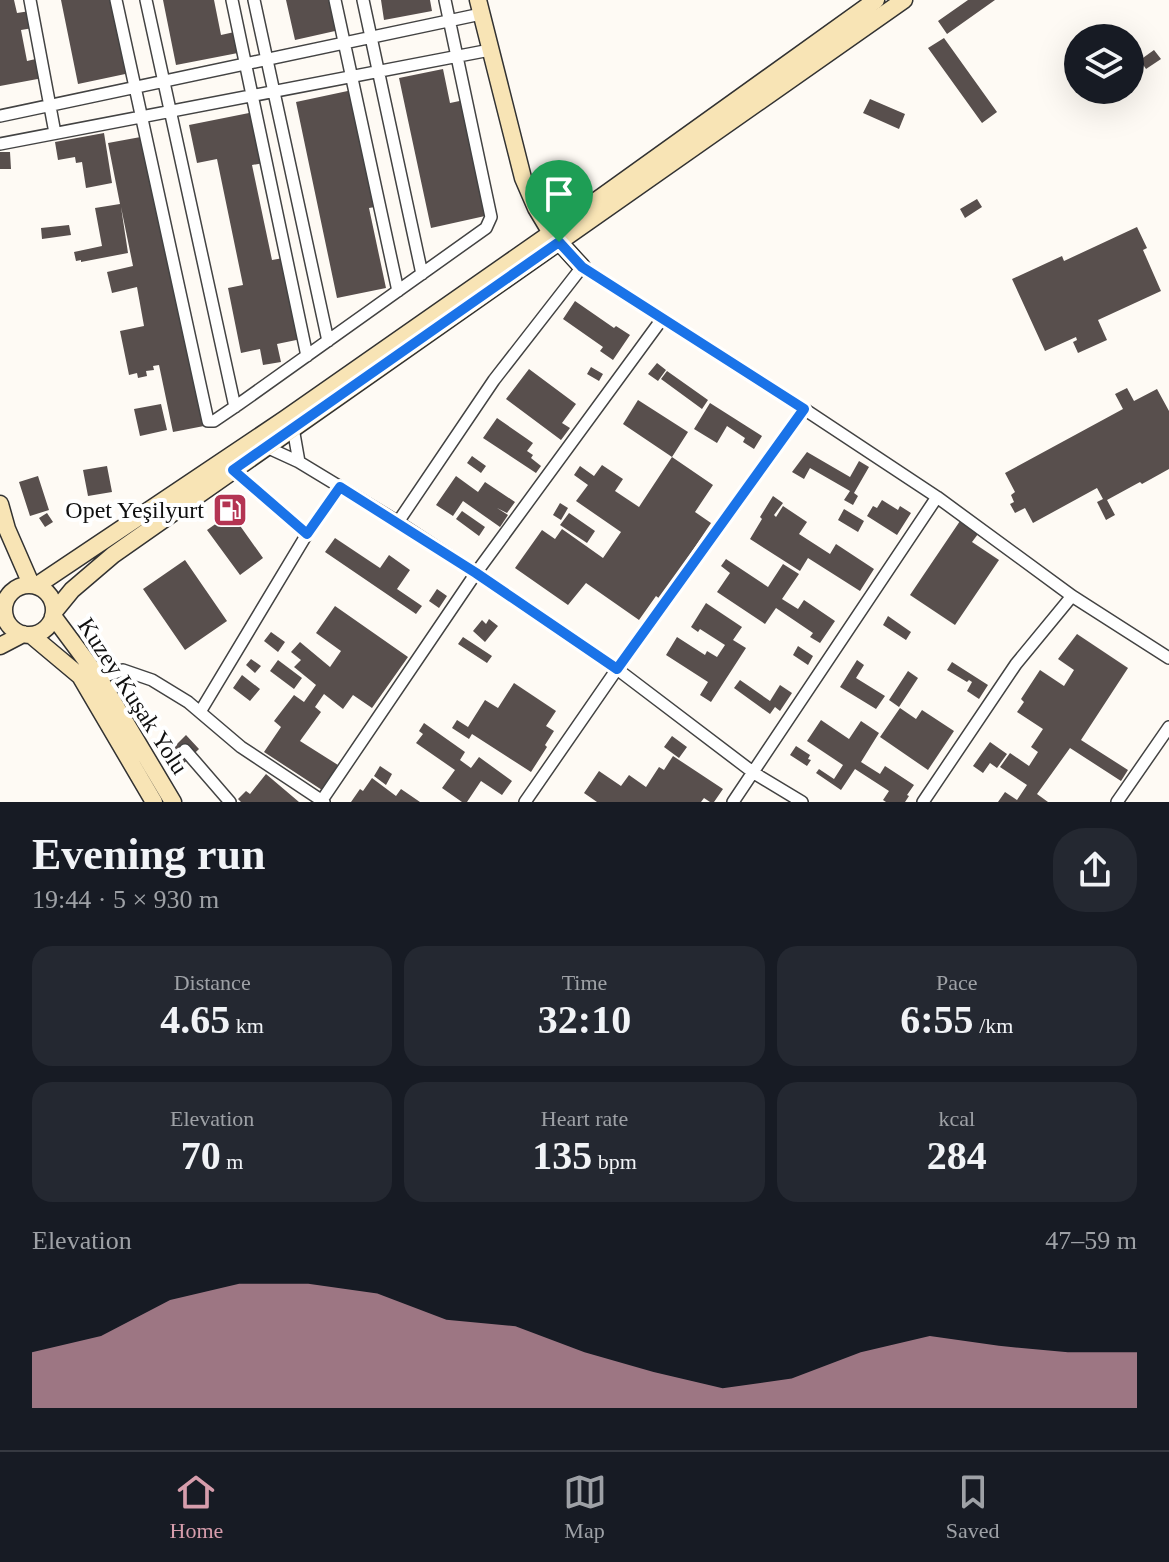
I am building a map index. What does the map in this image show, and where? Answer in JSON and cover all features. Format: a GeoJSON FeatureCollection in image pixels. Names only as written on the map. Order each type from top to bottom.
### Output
{"type":"FeatureCollection","features":[{"type":"Feature","properties":{"kind":"street"},"geometry":{"type":"LineString","coordinates":[[30,0],[55,133]]}},
{"type":"Feature","properties":{"kind":"street"},"geometry":{"type":"LineString","coordinates":[[116,0],[208,421],[214,421],[235,407],[486,228],[491,217],[445,0]]}},
{"type":"Feature","properties":{"kind":"street"},"geometry":{"type":"LineString","coordinates":[[146,0],[235,407]]}},
{"type":"Feature","properties":{"kind":"street"},"geometry":{"type":"LineString","coordinates":[[232,0],[307,356]]}},
{"type":"Feature","properties":{"kind":"street"},"geometry":{"type":"LineString","coordinates":[[254,0],[328,341]]}},
{"type":"Feature","properties":{"kind":"street"},"geometry":{"type":"LineString","coordinates":[[335,0],[398,291]]}},
{"type":"Feature","properties":{"kind":"street"},"geometry":{"type":"LineString","coordinates":[[363,0],[422,274]]}},
{"type":"Feature","properties":{"kind":"street"},"geometry":{"type":"LineString","coordinates":[[555,238],[876,0]]}},
{"type":"Feature","properties":{"kind":"street"},"geometry":{"type":"LineString","coordinates":[[260,444],[233,470],[87,576],[72,590],[47,628],[40,633],[27,634],[15,631],[9,624],[2,601],[16,588],[34,585],[260,444],[904,0]]}},
{"type":"Feature","properties":{"kind":"street"},"geometry":{"type":"LineString","coordinates":[[0,116],[450,21],[479,7],[523,178],[536,208],[555,238],[582,267],[937,497],[1072,596],[1169,658]]}},
{"type":"Feature","properties":{"kind":"street"},"geometry":{"type":"LineString","coordinates":[[0,144],[490,50]]}},
{"type":"Feature","properties":{"kind":"street"},"geometry":{"type":"LineString","coordinates":[[398,522],[494,380],[582,267]]}},
{"type":"Feature","properties":{"kind":"street"},"geometry":{"type":"LineString","coordinates":[[99,678],[123,670],[152,680],[188,702],[241,747],[323,801],[476,573],[662,319]]}},
{"type":"Feature","properties":{"kind":"street"},"geometry":{"type":"LineString","coordinates":[[525,802],[804,409]]}},
{"type":"Feature","properties":{"kind":"street"},"geometry":{"type":"LineString","coordinates":[[289,424],[299,462]]}},
{"type":"Feature","properties":{"kind":"street"},"geometry":{"type":"LineString","coordinates":[[260,444],[299,462],[476,573],[617,669],[754,773],[802,802]]}},
{"type":"Feature","properties":{"kind":"street"},"geometry":{"type":"LineString","coordinates":[[233,470],[307,534]]}},
{"type":"Feature","properties":{"kind":"street"},"geometry":{"type":"LineString","coordinates":[[200,712],[307,534],[340,487]]}},
{"type":"Feature","properties":{"kind":"street"},"geometry":{"type":"LineString","coordinates":[[733,802],[937,497]]}},
{"type":"Feature","properties":{"kind":"street"},"geometry":{"type":"LineString","coordinates":[[0,504],[7,529],[34,585],[51,597],[54,614]]}},
{"type":"Feature","properties":{"kind":"street"},"geometry":{"type":"LineString","coordinates":[[923,802],[1016,664],[1072,596]]}},
{"type":"Feature","properties":{"kind":"street","name":"Kuzey Kuşak Yolu"},"geometry":{"type":"LineString","coordinates":[[54,614],[99,678],[173,802]]}},
{"type":"Feature","properties":{"kind":"street"},"geometry":{"type":"LineString","coordinates":[[0,646],[27,634]]}},
{"type":"Feature","properties":{"kind":"street","name":"Kuzey Kuşak Yolu"},"geometry":{"type":"LineString","coordinates":[[27,634],[80,676],[154,802]]}},
{"type":"Feature","properties":{"kind":"street"},"geometry":{"type":"LineString","coordinates":[[1117,802],[1169,727]]}},
{"type":"Feature","properties":{"kind":"street"},"geometry":{"type":"LineString","coordinates":[[185,750],[230,802]]}},
{"type":"Feature","properties":{"kind":"building"},"geometry":{"type":"Polygon","coordinates":[[[0,0],[14,0],[17,13],[30,11],[33,28],[21,30],[27,61],[40,58],[43,78],[0,86],[0,0]]]}},
{"type":"Feature","properties":{"kind":"building"},"geometry":{"type":"Polygon","coordinates":[[[61,0],[115,0],[130,73],[78,84],[61,0]]]}},
{"type":"Feature","properties":{"kind":"building"},"geometry":{"type":"Polygon","coordinates":[[[163,0],[214,0],[221,35],[239,31],[243,52],[176,65],[163,0]]]}},
{"type":"Feature","properties":{"kind":"building"},"geometry":{"type":"Polygon","coordinates":[[[286,0],[338,0],[344,29],[295,40],[286,0]]]}},
{"type":"Feature","properties":{"kind":"building"},"geometry":{"type":"Polygon","coordinates":[[[381,0],[430,0],[432,11],[384,20],[381,0]]]}},
{"type":"Feature","properties":{"kind":"building"},"geometry":{"type":"Polygon","coordinates":[[[968,0],[995,0],[947,34],[938,21],[968,0]]]}},
{"type":"Feature","properties":{"kind":"building"},"geometry":{"type":"Polygon","coordinates":[[[944,38],[997,112],[982,123],[928,48],[944,38]]]}},
{"type":"Feature","properties":{"kind":"building"},"geometry":{"type":"Polygon","coordinates":[[[1154,50],[1161,59],[1146,69],[1144,57],[1154,50]]]}},
{"type":"Feature","properties":{"kind":"building"},"geometry":{"type":"Polygon","coordinates":[[[443,69],[450,103],[469,99],[494,214],[431,228],[399,78],[443,69]]]}},
{"type":"Feature","properties":{"kind":"building"},"geometry":{"type":"Polygon","coordinates":[[[357,89],[381,206],[369,208],[386,288],[337,298],[296,102],[357,89]]]}},
{"type":"Feature","properties":{"kind":"building"},"geometry":{"type":"Polygon","coordinates":[[[870,99],[905,114],[899,129],[863,113],[870,99]]]}},
{"type":"Feature","properties":{"kind":"building"},"geometry":{"type":"Polygon","coordinates":[[[254,112],[264,163],[252,165],[272,260],[289,257],[306,338],[277,344],[281,362],[263,365],[260,349],[241,353],[228,288],[243,285],[217,159],[197,163],[189,125],[254,112]]]}},
{"type":"Feature","properties":{"kind":"building"},"geometry":{"type":"Polygon","coordinates":[[[104,133],[112,183],[86,188],[82,162],[76,163],[75,157],[58,160],[55,142],[104,133]]]}},
{"type":"Feature","properties":{"kind":"building"},"geometry":{"type":"Polygon","coordinates":[[[146,136],[204,426],[173,432],[159,365],[153,366],[154,370],[146,371],[147,376],[138,378],[137,373],[129,375],[120,331],[144,326],[137,287],[112,293],[107,272],[133,266],[121,207],[128,253],[81,262],[76,261],[74,252],[102,246],[95,208],[120,204],[108,143],[146,136]]]}},
{"type":"Feature","properties":{"kind":"building"},"geometry":{"type":"Polygon","coordinates":[[[0,152],[10,152],[11,169],[0,169],[0,152]]]}},
{"type":"Feature","properties":{"kind":"building"},"geometry":{"type":"Polygon","coordinates":[[[977,199],[982,207],[965,218],[960,209],[977,199]]]}},
{"type":"Feature","properties":{"kind":"building"},"geometry":{"type":"Polygon","coordinates":[[[69,225],[71,235],[42,239],[41,228],[69,225]]]}},
{"type":"Feature","properties":{"kind":"building"},"geometry":{"type":"Polygon","coordinates":[[[1137,227],[1147,248],[1143,250],[1161,291],[1098,320],[1107,340],[1078,353],[1073,342],[1077,340],[1076,337],[1045,351],[1012,279],[1062,256],[1064,261],[1137,227]]]}},
{"type":"Feature","properties":{"kind":"building"},"geometry":{"type":"Polygon","coordinates":[[[575,301],[614,328],[616,326],[630,335],[613,360],[600,351],[603,347],[563,319],[575,301]]]}},
{"type":"Feature","properties":{"kind":"building"},"geometry":{"type":"Polygon","coordinates":[[[657,363],[666,370],[658,381],[648,374],[657,363]]]}},
{"type":"Feature","properties":{"kind":"building"},"geometry":{"type":"Polygon","coordinates":[[[591,367],[603,374],[599,381],[587,374],[591,367]]]}},
{"type":"Feature","properties":{"kind":"building"},"geometry":{"type":"Polygon","coordinates":[[[529,369],[576,404],[562,423],[570,428],[561,440],[506,399],[529,369]]]}},
{"type":"Feature","properties":{"kind":"building"},"geometry":{"type":"Polygon","coordinates":[[[667,371],[708,400],[702,409],[661,379],[667,371]]]}},
{"type":"Feature","properties":{"kind":"building"},"geometry":{"type":"Polygon","coordinates":[[[1127,388],[1134,401],[1157,389],[1169,411],[1169,469],[1107,500],[1115,515],[1106,520],[1097,502],[1103,499],[1097,488],[1033,523],[1025,508],[1015,513],[1010,504],[1014,502],[1011,495],[1015,492],[1005,473],[1123,409],[1115,394],[1127,388]]]}},
{"type":"Feature","properties":{"kind":"building"},"geometry":{"type":"Polygon","coordinates":[[[638,400],[688,432],[672,457],[623,424],[638,400]]]}},
{"type":"Feature","properties":{"kind":"building"},"geometry":{"type":"Polygon","coordinates":[[[710,403],[762,436],[754,449],[743,442],[745,438],[727,426],[717,443],[694,429],[710,403]]]}},
{"type":"Feature","properties":{"kind":"building"},"geometry":{"type":"Polygon","coordinates":[[[161,404],[167,430],[140,436],[134,409],[161,404]]]}},
{"type":"Feature","properties":{"kind":"building"},"geometry":{"type":"Polygon","coordinates":[[[497,418],[533,443],[527,451],[541,466],[536,473],[483,438],[497,418]]]}},
{"type":"Feature","properties":{"kind":"building"},"geometry":{"type":"Polygon","coordinates":[[[807,452],[850,477],[859,461],[869,467],[854,493],[858,496],[853,505],[844,500],[850,491],[810,468],[804,479],[792,472],[807,452]]]}},
{"type":"Feature","properties":{"kind":"building"},"geometry":{"type":"Polygon","coordinates":[[[472,456],[486,466],[481,473],[467,463],[472,456]]]}},
{"type":"Feature","properties":{"kind":"building"},"geometry":{"type":"Polygon","coordinates":[[[672,457],[713,485],[695,512],[711,523],[660,599],[656,596],[639,620],[586,583],[568,605],[515,568],[542,530],[555,539],[562,529],[603,558],[621,532],[576,501],[588,485],[574,475],[580,466],[594,476],[602,465],[623,479],[615,491],[639,507],[672,457]]]}},
{"type":"Feature","properties":{"kind":"building"},"geometry":{"type":"Polygon","coordinates":[[[107,466],[112,492],[88,496],[83,470],[107,466]]]}},
{"type":"Feature","properties":{"kind":"building"},"geometry":{"type":"Polygon","coordinates":[[[38,476],[49,510],[30,516],[19,482],[38,476]]]}},
{"type":"Feature","properties":{"kind":"building"},"geometry":{"type":"Polygon","coordinates":[[[456,476],[478,492],[485,482],[515,502],[507,513],[497,508],[508,515],[500,527],[463,501],[453,516],[436,505],[456,476]]]}},
{"type":"Feature","properties":{"kind":"building"},"geometry":{"type":"Polygon","coordinates":[[[773,496],[783,503],[774,515],[776,517],[783,506],[807,522],[799,534],[830,554],[836,544],[874,569],[860,591],[808,558],[800,571],[750,539],[773,496]]]}},
{"type":"Feature","properties":{"kind":"building"},"geometry":{"type":"Polygon","coordinates":[[[882,500],[898,510],[900,506],[911,513],[897,535],[867,516],[873,506],[877,508],[882,500]]]}},
{"type":"Feature","properties":{"kind":"building"},"geometry":{"type":"Polygon","coordinates":[[[560,503],[568,508],[561,520],[553,515],[560,503]]]}},
{"type":"Feature","properties":{"kind":"building"},"geometry":{"type":"Polygon","coordinates":[[[844,509],[864,521],[858,532],[838,520],[844,509]]]}},
{"type":"Feature","properties":{"kind":"building"},"geometry":{"type":"Polygon","coordinates":[[[462,511],[485,527],[479,536],[456,519],[462,511]]]}},
{"type":"Feature","properties":{"kind":"building"},"geometry":{"type":"Polygon","coordinates":[[[47,513],[53,522],[45,527],[39,518],[47,513]]]}},
{"type":"Feature","properties":{"kind":"building"},"geometry":{"type":"Polygon","coordinates":[[[231,513],[263,558],[240,575],[207,530],[231,513]]]}},
{"type":"Feature","properties":{"kind":"building"},"geometry":{"type":"Polygon","coordinates":[[[569,513],[595,531],[587,543],[560,525],[569,513]]]}},
{"type":"Feature","properties":{"kind":"building"},"geometry":{"type":"Polygon","coordinates":[[[960,521],[978,534],[972,542],[999,560],[955,625],[910,595],[960,521]]]}},
{"type":"Feature","properties":{"kind":"building"},"geometry":{"type":"Polygon","coordinates":[[[335,538],[380,568],[389,555],[410,570],[397,589],[422,606],[416,614],[325,552],[335,538]]]}},
{"type":"Feature","properties":{"kind":"building"},"geometry":{"type":"Polygon","coordinates":[[[726,559],[768,587],[783,564],[799,574],[782,599],[798,609],[804,600],[835,621],[820,643],[810,637],[813,633],[776,608],[765,624],[717,592],[730,573],[721,566],[726,559]]]}},
{"type":"Feature","properties":{"kind":"building"},"geometry":{"type":"Polygon","coordinates":[[[185,560],[227,621],[185,650],[143,589],[185,560]]]}},
{"type":"Feature","properties":{"kind":"building"},"geometry":{"type":"Polygon","coordinates":[[[437,589],[447,596],[439,608],[429,601],[437,589]]]}},
{"type":"Feature","properties":{"kind":"building"},"geometry":{"type":"Polygon","coordinates":[[[706,603],[742,627],[733,640],[746,648],[711,702],[700,695],[708,682],[666,655],[677,637],[705,655],[707,651],[717,657],[725,645],[700,629],[698,632],[691,627],[706,603]]]}},
{"type":"Feature","properties":{"kind":"building"},"geometry":{"type":"Polygon","coordinates":[[[335,606],[408,657],[372,708],[353,695],[343,709],[324,694],[315,707],[321,712],[300,741],[338,765],[322,790],[264,752],[281,727],[274,721],[294,695],[304,702],[316,685],[294,667],[301,660],[291,652],[300,642],[330,667],[341,651],[316,633],[335,606]]]}},
{"type":"Feature","properties":{"kind":"building"},"geometry":{"type":"Polygon","coordinates":[[[888,616],[911,632],[906,640],[883,625],[888,616]]]}},
{"type":"Feature","properties":{"kind":"building"},"geometry":{"type":"Polygon","coordinates":[[[489,619],[498,626],[485,642],[473,631],[482,620],[486,624],[489,619]]]}},
{"type":"Feature","properties":{"kind":"building"},"geometry":{"type":"Polygon","coordinates":[[[271,632],[285,642],[278,652],[264,641],[271,632]]]}},
{"type":"Feature","properties":{"kind":"building"},"geometry":{"type":"Polygon","coordinates":[[[1077,634],[1128,668],[1081,740],[1128,770],[1121,781],[1070,748],[1037,794],[1048,802],[998,802],[1005,792],[1017,800],[1027,785],[1000,767],[1010,753],[1029,766],[1038,752],[1031,747],[1043,729],[1017,712],[1024,702],[1021,699],[1040,670],[1064,686],[1074,670],[1058,659],[1077,634]]]}},
{"type":"Feature","properties":{"kind":"building"},"geometry":{"type":"Polygon","coordinates":[[[463,637],[492,656],[487,663],[458,644],[463,637]]]}},
{"type":"Feature","properties":{"kind":"building"},"geometry":{"type":"Polygon","coordinates":[[[798,646],[813,656],[808,665],[793,655],[798,646]]]}},
{"type":"Feature","properties":{"kind":"building"},"geometry":{"type":"Polygon","coordinates":[[[251,659],[261,666],[255,673],[246,665],[251,659]]]}},
{"type":"Feature","properties":{"kind":"building"},"geometry":{"type":"Polygon","coordinates":[[[278,660],[302,678],[294,689],[270,671],[278,660]]]}},
{"type":"Feature","properties":{"kind":"building"},"geometry":{"type":"Polygon","coordinates":[[[857,660],[864,665],[856,678],[885,696],[876,709],[840,687],[857,660]]]}},
{"type":"Feature","properties":{"kind":"building"},"geometry":{"type":"Polygon","coordinates":[[[952,662],[988,685],[979,699],[967,691],[972,682],[947,670],[952,662]]]}},
{"type":"Feature","properties":{"kind":"building"},"geometry":{"type":"Polygon","coordinates":[[[908,671],[918,678],[899,707],[889,700],[908,671]]]}},
{"type":"Feature","properties":{"kind":"building"},"geometry":{"type":"Polygon","coordinates":[[[242,675],[260,689],[250,701],[233,688],[242,675]]]}},
{"type":"Feature","properties":{"kind":"building"},"geometry":{"type":"Polygon","coordinates":[[[740,680],[770,701],[780,685],[792,693],[780,711],[775,707],[770,714],[734,688],[740,680]]]}},
{"type":"Feature","properties":{"kind":"building"},"geometry":{"type":"Polygon","coordinates":[[[514,683],[556,711],[546,726],[554,731],[531,772],[472,734],[469,739],[452,728],[457,720],[468,727],[485,700],[498,708],[514,683]]]}},
{"type":"Feature","properties":{"kind":"building"},"geometry":{"type":"Polygon","coordinates":[[[900,708],[916,719],[922,710],[954,731],[928,770],[880,737],[900,708]]]}},
{"type":"Feature","properties":{"kind":"building"},"geometry":{"type":"Polygon","coordinates":[[[821,720],[849,739],[861,721],[879,733],[861,762],[880,774],[885,766],[914,785],[905,802],[886,802],[883,800],[889,791],[855,769],[841,790],[816,773],[819,769],[834,779],[843,765],[807,741],[821,720]]]}},
{"type":"Feature","properties":{"kind":"building"},"geometry":{"type":"Polygon","coordinates":[[[424,723],[465,752],[460,760],[471,768],[479,757],[512,781],[502,795],[481,781],[467,802],[462,802],[442,788],[455,770],[416,743],[423,734],[419,731],[424,723]]]}},
{"type":"Feature","properties":{"kind":"building"},"geometry":{"type":"Polygon","coordinates":[[[186,735],[199,749],[181,766],[168,753],[186,735]]]}},
{"type":"Feature","properties":{"kind":"building"},"geometry":{"type":"Polygon","coordinates":[[[672,736],[687,747],[679,758],[664,747],[672,736]]]}},
{"type":"Feature","properties":{"kind":"building"},"geometry":{"type":"Polygon","coordinates":[[[990,742],[1007,754],[997,768],[990,763],[983,773],[973,766],[990,742]]]}},
{"type":"Feature","properties":{"kind":"building"},"geometry":{"type":"Polygon","coordinates":[[[796,746],[810,755],[807,766],[790,755],[796,746]]]}},
{"type":"Feature","properties":{"kind":"building"},"geometry":{"type":"Polygon","coordinates":[[[673,756],[723,789],[714,802],[704,798],[701,802],[597,802],[584,793],[599,771],[621,786],[629,775],[646,787],[659,767],[664,770],[673,756]]]}},
{"type":"Feature","properties":{"kind":"building"},"geometry":{"type":"Polygon","coordinates":[[[380,766],[392,774],[386,785],[374,776],[380,766]]]}},
{"type":"Feature","properties":{"kind":"building"},"geometry":{"type":"Polygon","coordinates":[[[266,774],[299,802],[241,802],[238,799],[246,791],[250,794],[266,774]]]}},
{"type":"Feature","properties":{"kind":"building"},"geometry":{"type":"Polygon","coordinates":[[[372,778],[396,796],[401,789],[420,802],[351,802],[372,778]]]}},
{"type":"Feature","properties":{"kind":"place","name":"Opet Yeşilyurt"},"geometry":{"type":"Point","coordinates":[230,510]}},
{"type":"Feature","properties":{"kind":"route"},"geometry":{"type":"LineString","coordinates":[[559,242],[582,267],[804,409],[617,669],[476,573],[340,487],[307,534],[233,470],[559,242]]}}]}
